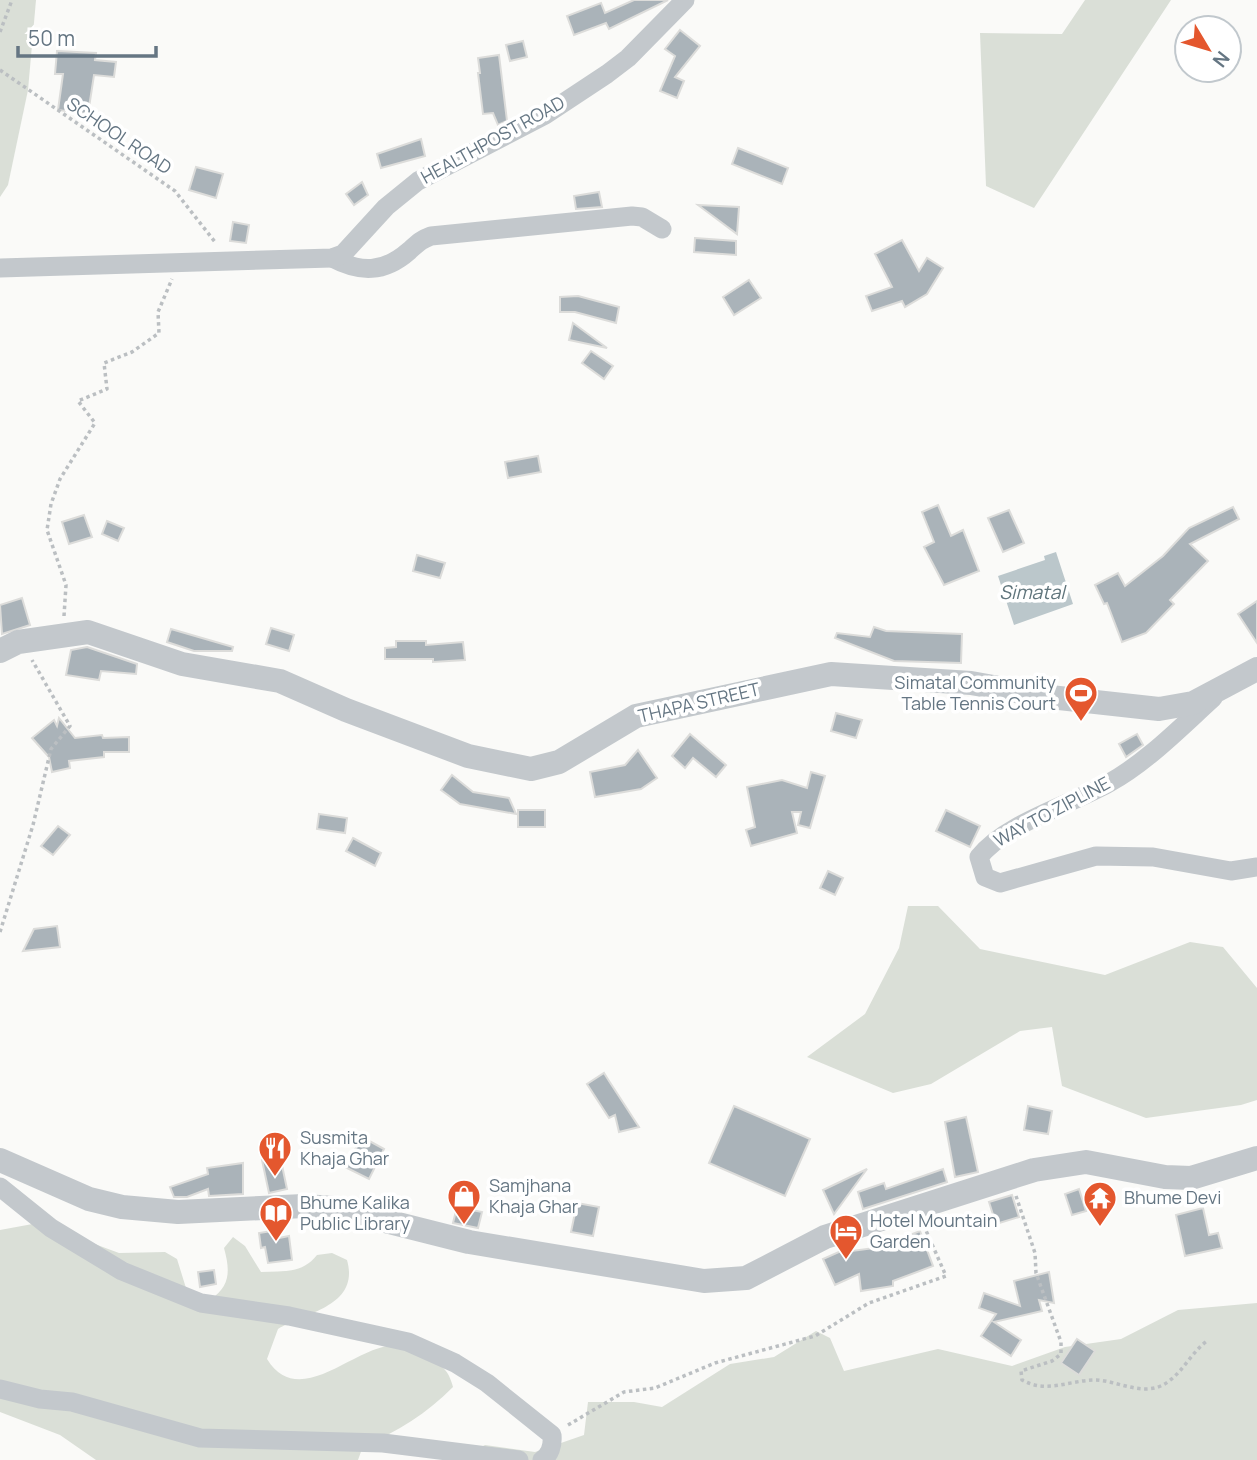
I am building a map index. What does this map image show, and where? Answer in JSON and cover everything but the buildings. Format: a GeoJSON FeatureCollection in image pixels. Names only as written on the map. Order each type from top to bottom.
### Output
{"type":"FeatureCollection","features":[{"type":"Feature","properties":{"kind":"street","name":"HEALTHPOST ROAD"},"geometry":{"type":"LineString","coordinates":[[332,258],[343,254],[386,207],[418,181],[545,115],[607,74],[628,58],[685,0]]}},
{"type":"Feature","properties":{"kind":"street"},"geometry":{"type":"LineString","coordinates":[[0,268],[332,258],[362,270],[384,267],[409,251],[418,240],[431,236],[632,216],[642,216],[662,229]]}},
{"type":"Feature","properties":{"kind":"street","name":"THAPA STREET"},"geometry":{"type":"LineString","coordinates":[[9,646],[63,634],[88,632],[182,664],[280,681],[345,710],[457,752],[502,765],[531,769],[559,762],[636,716],[831,674],[971,683],[1050,697],[1159,709],[1194,703],[1257,669]]}},
{"type":"Feature","properties":{"kind":"street","name":"WAY TO ZIPLINE"},"geometry":{"type":"LineString","coordinates":[[1227,686],[1176,732],[1111,782],[1001,838],[979,858],[985,877],[1000,883],[1096,856],[1153,857],[1231,871],[1257,867]]}},
{"type":"Feature","properties":{"kind":"street"},"geometry":{"type":"LineString","coordinates":[[0,1160],[89,1199],[121,1207],[178,1212],[304,1206],[334,1208],[469,1242],[704,1281],[746,1278],[825,1237],[1034,1170],[1086,1162],[1165,1177],[1191,1178],[1257,1158]]}},
{"type":"Feature","properties":{"kind":"street"},"geometry":{"type":"LineString","coordinates":[[0,1186],[51,1228],[122,1271],[201,1303],[289,1316],[408,1342],[455,1363],[488,1383],[552,1435],[553,1442],[547,1457],[542,1460]]}},
{"type":"Feature","properties":{"kind":"street"},"geometry":{"type":"LineString","coordinates":[[0,1389],[40,1399],[72,1402],[200,1438],[245,1442],[383,1444],[519,1460]]}},
{"type":"Feature","properties":{"kind":"path"},"geometry":{"type":"LineString","coordinates":[[0,32],[12,0]]}},
{"type":"Feature","properties":{"kind":"path","name":"SCHOOL ROAD"},"geometry":{"type":"LineString","coordinates":[[0,69],[175,191],[218,246],[210,251]]}},
{"type":"Feature","properties":{"kind":"path"},"geometry":{"type":"LineString","coordinates":[[63,634],[66,585],[47,530],[60,479],[95,423],[78,401],[107,389],[104,363],[132,352],[159,333],[158,312],[173,277]]}},
{"type":"Feature","properties":{"kind":"path"},"geometry":{"type":"LineString","coordinates":[[0,932],[33,825],[51,749],[70,726],[50,686],[9,646]]}},
{"type":"Feature","properties":{"kind":"path"},"geometry":{"type":"LineString","coordinates":[[1010,1178],[1035,1252],[1036,1273],[1060,1342],[1061,1354],[1052,1361],[1021,1371],[1022,1380],[1035,1387],[1098,1380],[1128,1389],[1144,1389],[1168,1382],[1196,1349],[1207,1341]]}},
{"type":"Feature","properties":{"kind":"path"},"geometry":{"type":"LineString","coordinates":[[552,1435],[624,1392],[655,1388],[728,1359],[815,1336],[869,1303],[946,1276],[916,1208]]}},
{"type":"Feature","properties":{"kind":"shaded area"},"geometry":{"type":"Polygon","coordinates":[[[0,0],[36,0],[28,90],[8,185],[0,197],[0,0]]]}},
{"type":"Feature","properties":{"kind":"shaded area"},"geometry":{"type":"Polygon","coordinates":[[[1085,0],[1171,0],[1034,208],[986,186],[980,33],[1062,34],[1085,0]]]}},
{"type":"Feature","properties":{"kind":"shaded area"},"geometry":{"type":"Polygon","coordinates":[[[908,906],[938,906],[980,949],[1105,975],[1190,942],[1223,947],[1257,988],[1257,1100],[1241,1105],[1146,1118],[1062,1086],[1052,1027],[1020,1031],[931,1084],[893,1093],[807,1057],[865,1014],[899,948],[908,906]]]}},
{"type":"Feature","properties":{"kind":"shaded area"},"geometry":{"type":"Polygon","coordinates":[[[38,1223],[119,1253],[165,1252],[177,1259],[186,1288],[210,1300],[225,1283],[228,1270],[224,1248],[233,1237],[245,1246],[261,1272],[298,1268],[305,1266],[317,1255],[332,1253],[347,1260],[349,1275],[346,1288],[339,1298],[328,1305],[278,1329],[267,1359],[280,1374],[295,1379],[312,1378],[381,1347],[401,1345],[441,1365],[453,1387],[411,1421],[363,1446],[358,1460],[96,1460],[60,1435],[0,1412],[0,1230],[38,1223]]]}},
{"type":"Feature","properties":{"kind":"shaded area"},"geometry":{"type":"Polygon","coordinates":[[[1257,1303],[1257,1460],[456,1460],[485,1445],[535,1452],[584,1435],[588,1402],[634,1402],[662,1407],[730,1364],[774,1357],[816,1331],[830,1338],[844,1371],[938,1349],[1012,1366],[1065,1347],[1121,1339],[1178,1310],[1257,1303]]]}},
{"type":"Feature","properties":{"kind":"water","name":"Simatal"},"geometry":{"type":"Polygon","coordinates":[[[1056,552],[1073,604],[1014,625],[998,576],[1045,560],[1044,556],[1056,552]]]}},
{"type":"Feature","properties":{"kind":"place","name":"Simatal Community Table Tennis Court"},"geometry":{"type":"Point","coordinates":[1081,723]}},
{"type":"Feature","properties":{"kind":"place","name":"Susmita Khaja Ghar"},"geometry":{"type":"Point","coordinates":[275,1178]}},
{"type":"Feature","properties":{"kind":"place","name":"Samjhana Khaja Ghar"},"geometry":{"type":"Point","coordinates":[464,1226]}},
{"type":"Feature","properties":{"kind":"place","name":"Bhume Devi"},"geometry":{"type":"Point","coordinates":[1100,1228]}},
{"type":"Feature","properties":{"kind":"place","name":"Bhume Kalika Public Library"},"geometry":{"type":"Point","coordinates":[276,1243]}},
{"type":"Feature","properties":{"kind":"place","name":"Hotel Mountain Garden"},"geometry":{"type":"Point","coordinates":[846,1261]}}]}
